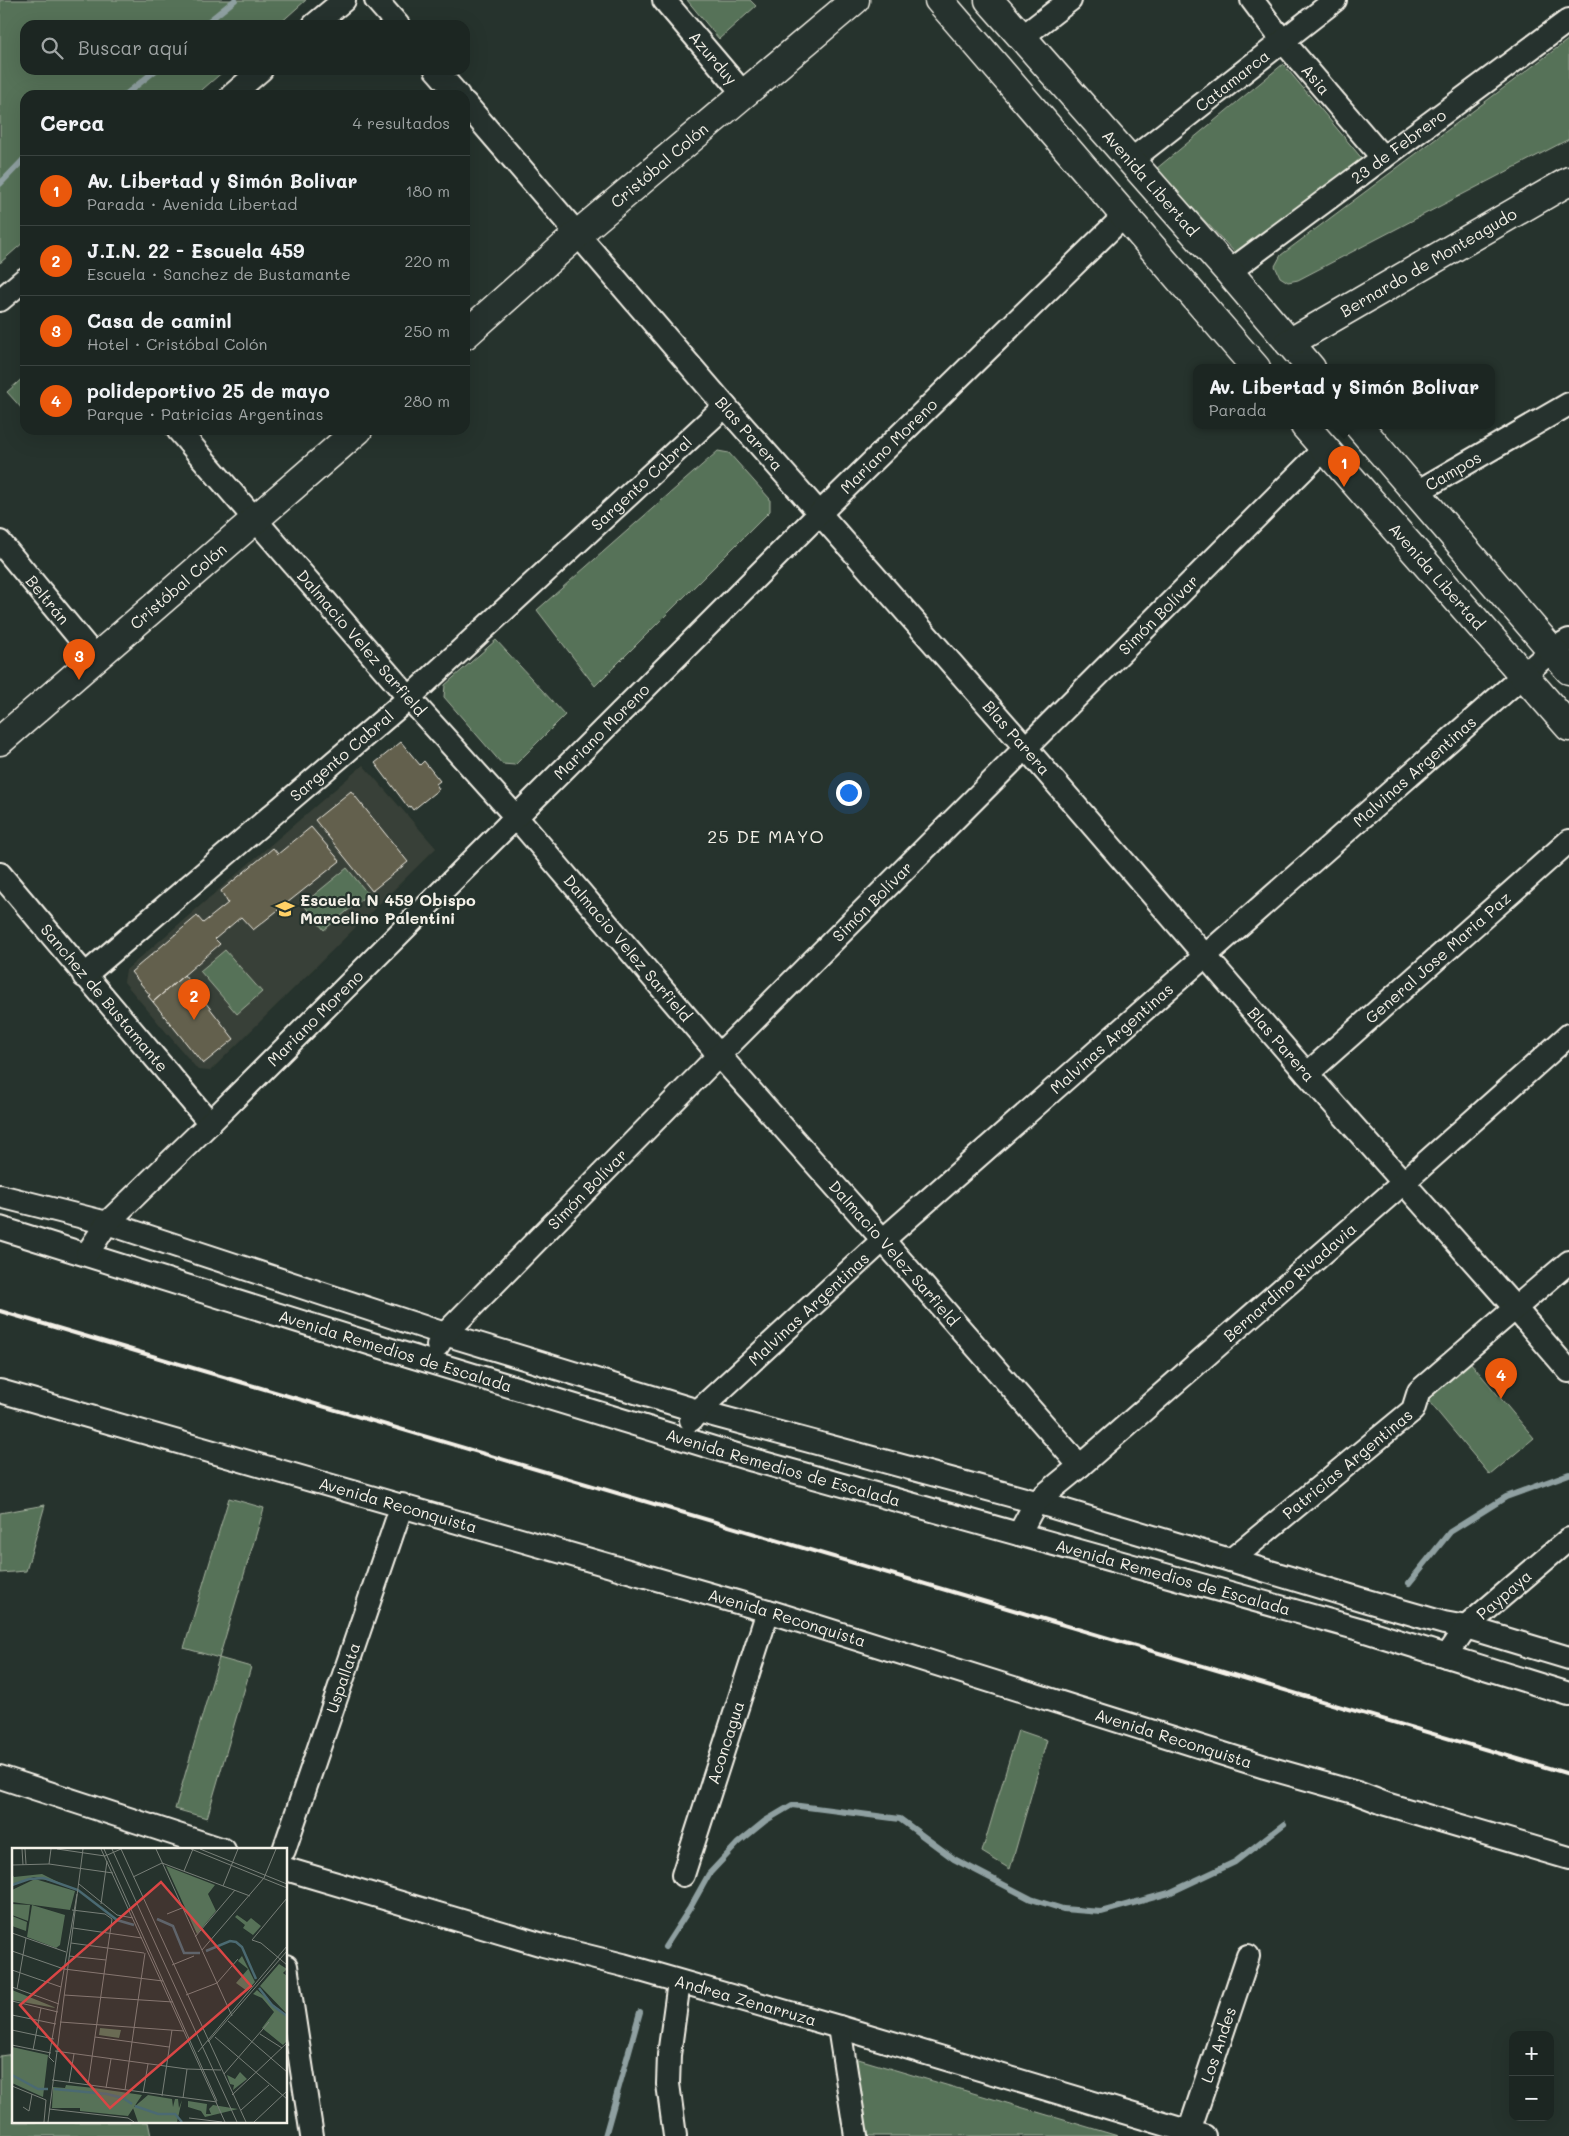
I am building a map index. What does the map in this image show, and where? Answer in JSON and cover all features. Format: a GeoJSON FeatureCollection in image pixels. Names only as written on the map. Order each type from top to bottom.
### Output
{"type":"FeatureCollection","features":[{"type":"Feature","properties":{"kind":"street"},"geometry":{"type":"LineString","coordinates":[[320,20],[344,0]]}},
{"type":"Feature","properties":{"kind":"street"},"geometry":{"type":"LineString","coordinates":[[376,0],[394,20]]}},
{"type":"Feature","properties":{"kind":"street","name":"Azurduy"},"geometry":{"type":"LineString","coordinates":[[664,0],[743,93]]}},
{"type":"Feature","properties":{"kind":"street","name":"Cristóbal Colón"},"geometry":{"type":"LineString","coordinates":[[470,331],[578,234],[854,0]]}},
{"type":"Feature","properties":{"kind":"street"},"geometry":{"type":"LineString","coordinates":[[939,0],[1253,364]]}},
{"type":"Feature","properties":{"kind":"street","name":"Avenida Libertad"},"geometry":{"type":"LineString","coordinates":[[989,0],[1230,272],[1307,364]]}},
{"type":"Feature","properties":{"kind":"street"},"geometry":{"type":"LineString","coordinates":[[1021,38],[1070,0]]}},
{"type":"Feature","properties":{"kind":"street","name":"Asia"},"geometry":{"type":"LineString","coordinates":[[1252,0],[1282,40],[1383,158]]}},
{"type":"Feature","properties":{"kind":"street","name":"Catamarca"},"geometry":{"type":"LineString","coordinates":[[1130,161],[1335,0]]}},
{"type":"Feature","properties":{"kind":"street","name":"23 de Febrero"},"geometry":{"type":"LineString","coordinates":[[1230,272],[1569,20]]}},
{"type":"Feature","properties":{"kind":"street"},"geometry":{"type":"LineString","coordinates":[[238,90],[255,75]]}},
{"type":"Feature","properties":{"kind":"street"},"geometry":{"type":"LineString","coordinates":[[440,75],[454,90]]}},
{"type":"Feature","properties":{"kind":"street","name":"Blas Parera"},"geometry":{"type":"LineString","coordinates":[[470,109],[819,514],[1025,747],[1307,1074],[1569,1371]]}},
{"type":"Feature","properties":{"kind":"street","name":"Bernardo de Monteagudo"},"geometry":{"type":"LineString","coordinates":[[1289,343],[1569,181]]}},
{"type":"Feature","properties":{"kind":"street","name":"Mariano Moreno"},"geometry":{"type":"LineString","coordinates":[[87,1254],[107,1223],[210,1123],[819,514],[1124,216]]}},
{"type":"Feature","properties":{"kind":"street"},"geometry":{"type":"LineString","coordinates":[[0,300],[20,283]]}},
{"type":"Feature","properties":{"kind":"street","name":"Campos"},"geometry":{"type":"LineString","coordinates":[[1415,493],[1569,404]]}},
{"type":"Feature","properties":{"kind":"street","name":"Sargento Cabral"},"geometry":{"type":"LineString","coordinates":[[84,976],[409,698],[725,406]]}},
{"type":"Feature","properties":{"kind":"street","name":"Avenida Libertad"},"geometry":{"type":"LineString","coordinates":[[1308,429],[1569,727]]}},
{"type":"Feature","properties":{"kind":"street"},"geometry":{"type":"LineString","coordinates":[[1361,429],[1415,493],[1560,645],[1569,670]]}},
{"type":"Feature","properties":{"kind":"street","name":"Dalmacio Velez Sarfield"},"geometry":{"type":"LineString","coordinates":[[182,435],[409,698],[516,817],[719,1055],[1080,1466]]}},
{"type":"Feature","properties":{"kind":"street","name":"Cristóbal Colón"},"geometry":{"type":"LineString","coordinates":[[0,742],[352,435]]}},
{"type":"Feature","properties":{"kind":"street","name":"Simón Bolívar"},"geometry":{"type":"LineString","coordinates":[[427,1361],[445,1334],[719,1055],[1325,448]]}},
{"type":"Feature","properties":{"kind":"street","name":"Beltrán"},"geometry":{"type":"LineString","coordinates":[[0,542],[95,658]]}},
{"type":"Feature","properties":{"kind":"street","name":"Malvinas Argentinas"},"geometry":{"type":"LineString","coordinates":[[679,1438],[698,1411],[883,1240],[1205,954],[1523,675],[1560,645]]}},
{"type":"Feature","properties":{"kind":"street","name":"General Jose Maria Paz"},"geometry":{"type":"LineString","coordinates":[[1307,1074],[1569,841]]}},
{"type":"Feature","properties":{"kind":"street","name":"Sanchez de Bustamante"},"geometry":{"type":"LineString","coordinates":[[0,874],[84,976],[210,1123]]}},
{"type":"Feature","properties":{"kind":"street","name":"Bernardino Rivadavia"},"geometry":{"type":"LineString","coordinates":[[1019,1534],[1036,1502],[1080,1466],[1403,1183],[1569,1035]]}},
{"type":"Feature","properties":{"kind":"street","name":"Avenida Remedios de Escalada"},"geometry":{"type":"LineString","coordinates":[[0,1196],[107,1223],[445,1334],[698,1411],[1036,1502],[1367,1601],[1569,1658]]}},
{"type":"Feature","properties":{"kind":"street","name":"Avenida Remedios de Escalada"},"geometry":{"type":"LineString","coordinates":[[0,1228],[753,1460],[1359,1629],[1569,1694]]}},
{"type":"Feature","properties":{"kind":"street","name":"Patricias Argentinas"},"geometry":{"type":"LineString","coordinates":[[1230,1560],[1413,1410],[1419,1391],[1569,1262]]}},
{"type":"Feature","properties":{"kind":"street","name":"Avenida Reconquista"},"geometry":{"type":"LineString","coordinates":[[0,1391],[768,1611],[1265,1767],[1569,1858]]}},
{"type":"Feature","properties":{"kind":"street","name":"Uspallata"},"geometry":{"type":"LineString","coordinates":[[285,1848],[402,1505]]}},
{"type":"Feature","properties":{"kind":"street","name":"Paypaya"},"geometry":{"type":"LineString","coordinates":[[1442,1655],[1455,1625],[1569,1540]]}},
{"type":"Feature","properties":{"kind":"street","name":"Aconcagua"},"geometry":{"type":"LineString","coordinates":[[683,1875],[768,1611]]}},
{"type":"Feature","properties":{"kind":"street"},"geometry":{"type":"LineString","coordinates":[[0,1777],[218,1848]]}},
{"type":"Feature","properties":{"kind":"street","name":"Andrea Zenarruza"},"geometry":{"type":"LineString","coordinates":[[288,1870],[543,1945],[839,2027],[1196,2134]]}},
{"type":"Feature","properties":{"kind":"street","name":"Los Andes"},"geometry":{"type":"LineString","coordinates":[[1196,2134],[1248,1956]]}},
{"type":"Feature","properties":{"kind":"street"},"geometry":{"type":"LineString","coordinates":[[288,1979],[312,2136]]}},
{"type":"Feature","properties":{"kind":"street"},"geometry":{"type":"LineString","coordinates":[[675,2136],[668,2084],[669,2055],[679,1982]]}},
{"type":"Feature","properties":{"kind":"street"},"geometry":{"type":"LineString","coordinates":[[839,2027],[856,2136]]}},
{"type":"Feature","properties":{"kind":"shaded area","name":"Escuela N 459 Obispo Marcelino Palentini"},"geometry":{"type":"Polygon","coordinates":[[[363,765],[436,848],[210,1071],[198,1070],[124,982],[126,970],[363,765]]]}},
{"type":"Feature","properties":{"kind":"green space"},"geometry":{"type":"Polygon","coordinates":[[[0,0],[306,0],[284,20],[20,20],[20,75],[219,75],[202,90],[20,90],[20,245],[0,263],[0,0]]]}},
{"type":"Feature","properties":{"kind":"green space"},"geometry":{"type":"Polygon","coordinates":[[[687,0],[750,0],[756,6],[719,39],[687,0]]]}},
{"type":"Feature","properties":{"kind":"green space"},"geometry":{"type":"Polygon","coordinates":[[[1569,39],[1569,139],[1298,280],[1288,282],[1280,277],[1275,266],[1281,255],[1569,39]]]}},
{"type":"Feature","properties":{"kind":"green space"},"geometry":{"type":"Polygon","coordinates":[[[1283,64],[1364,161],[1239,257],[1156,169],[1283,64]]]}},
{"type":"Feature","properties":{"kind":"green space"},"geometry":{"type":"Polygon","coordinates":[[[20,380],[20,407],[7,392],[20,380]]]}},
{"type":"Feature","properties":{"kind":"green space"},"geometry":{"type":"Polygon","coordinates":[[[718,451],[729,453],[770,499],[770,511],[595,686],[537,610],[718,451]]]}},
{"type":"Feature","properties":{"kind":"green space"},"geometry":{"type":"Polygon","coordinates":[[[496,640],[565,715],[515,765],[502,764],[444,697],[445,685],[496,640]]]}},
{"type":"Feature","properties":{"kind":"green space"},"geometry":{"type":"Polygon","coordinates":[[[347,868],[368,894],[324,930],[303,904],[347,868]]]}},
{"type":"Feature","properties":{"kind":"green space"},"geometry":{"type":"Polygon","coordinates":[[[225,950],[262,992],[237,1014],[200,971],[225,950]]]}},
{"type":"Feature","properties":{"kind":"green space"},"geometry":{"type":"Polygon","coordinates":[[[1470,1362],[1534,1438],[1490,1475],[1426,1398],[1470,1362]]]}},
{"type":"Feature","properties":{"kind":"green space"},"geometry":{"type":"Polygon","coordinates":[[[229,1498],[264,1508],[219,1658],[184,1648],[229,1498]]]}},
{"type":"Feature","properties":{"kind":"green space"},"geometry":{"type":"Polygon","coordinates":[[[45,1505],[26,1571],[0,1573],[0,1513],[45,1505]]]}},
{"type":"Feature","properties":{"kind":"green space"},"geometry":{"type":"Polygon","coordinates":[[[219,1658],[251,1667],[207,1818],[175,1809],[219,1658]]]}},
{"type":"Feature","properties":{"kind":"green space"},"geometry":{"type":"Polygon","coordinates":[[[1018,1730],[1047,1740],[1010,1869],[982,1852],[1018,1730]]]}},
{"type":"Feature","properties":{"kind":"green space"},"geometry":{"type":"Polygon","coordinates":[[[12,2054],[12,2124],[148,2124],[151,2136],[0,2136],[0,2056],[12,2054]]]}},
{"type":"Feature","properties":{"kind":"green space"},"geometry":{"type":"Polygon","coordinates":[[[855,2058],[1118,2136],[867,2136],[855,2058]]]}},
{"type":"Feature","properties":{"kind":"building"},"geometry":{"type":"Polygon","coordinates":[[[401,742],[420,765],[424,761],[440,781],[436,784],[439,789],[413,810],[410,806],[408,807],[375,763],[401,742]]]}},
{"type":"Feature","properties":{"kind":"building"},"geometry":{"type":"Polygon","coordinates":[[[351,791],[408,862],[372,891],[315,820],[351,791]]]}},
{"type":"Feature","properties":{"kind":"building"},"geometry":{"type":"Polygon","coordinates":[[[311,827],[340,861],[253,930],[241,917],[215,939],[220,944],[153,1002],[148,996],[150,995],[131,972],[197,916],[203,923],[228,903],[221,891],[273,848],[278,854],[311,827]]]}},
{"type":"Feature","properties":{"kind":"building"},"geometry":{"type":"Polygon","coordinates":[[[184,975],[234,1039],[203,1064],[153,1002],[184,975]]]}},
{"type":"Feature","properties":{"kind":"waterway"},"geometry":{"type":"LineString","coordinates":[[210,20],[235,0]]}},
{"type":"Feature","properties":{"kind":"waterway"},"geometry":{"type":"LineString","coordinates":[[131,90],[150,75]]}},
{"type":"Feature","properties":{"kind":"waterway"},"geometry":{"type":"LineString","coordinates":[[0,184],[20,163]]}},
{"type":"Feature","properties":{"kind":"waterway"},"geometry":{"type":"LineString","coordinates":[[1409,1583],[1450,1532],[1506,1497],[1569,1474]]}},
{"type":"Feature","properties":{"kind":"waterway"},"geometry":{"type":"LineString","coordinates":[[665,1947],[709,1874],[738,1843],[765,1821],[792,1805],[900,1819],[954,1859],[1031,1899],[1063,1909],[1101,1912],[1169,1893],[1235,1862],[1284,1824]]}},
{"type":"Feature","properties":{"kind":"waterway"},"geometry":{"type":"LineString","coordinates":[[605,2136],[640,2012]]}},
{"type":"Feature","properties":{"kind":"railway"},"geometry":{"type":"LineString","coordinates":[[0,1311],[1569,1774]]}},
{"type":"Feature","properties":{"kind":"place","name":"Av. Libertad y Simón Bolivar"},"geometry":{"type":"Point","coordinates":[1344,487]}},
{"type":"Feature","properties":{"kind":"place","name":"Casa de caminl"},"geometry":{"type":"Point","coordinates":[79,680]}},
{"type":"Feature","properties":{"kind":"place","name":"Escuela N 459 Obispo Marcelino Palentini"},"geometry":{"type":"Point","coordinates":[285,909]}},
{"type":"Feature","properties":{"kind":"place","name":"J.I.N. 22 - Escuela 459"},"geometry":{"type":"Point","coordinates":[194,1020]}},
{"type":"Feature","properties":{"kind":"place","name":"polideportivo 25 de mayo"},"geometry":{"type":"Point","coordinates":[1501,1399]}},
{"type":"Feature","properties":{"kind":"district","name":"25 DE MAYO"},"geometry":{"type":"Point","coordinates":[766,837]}}]}
